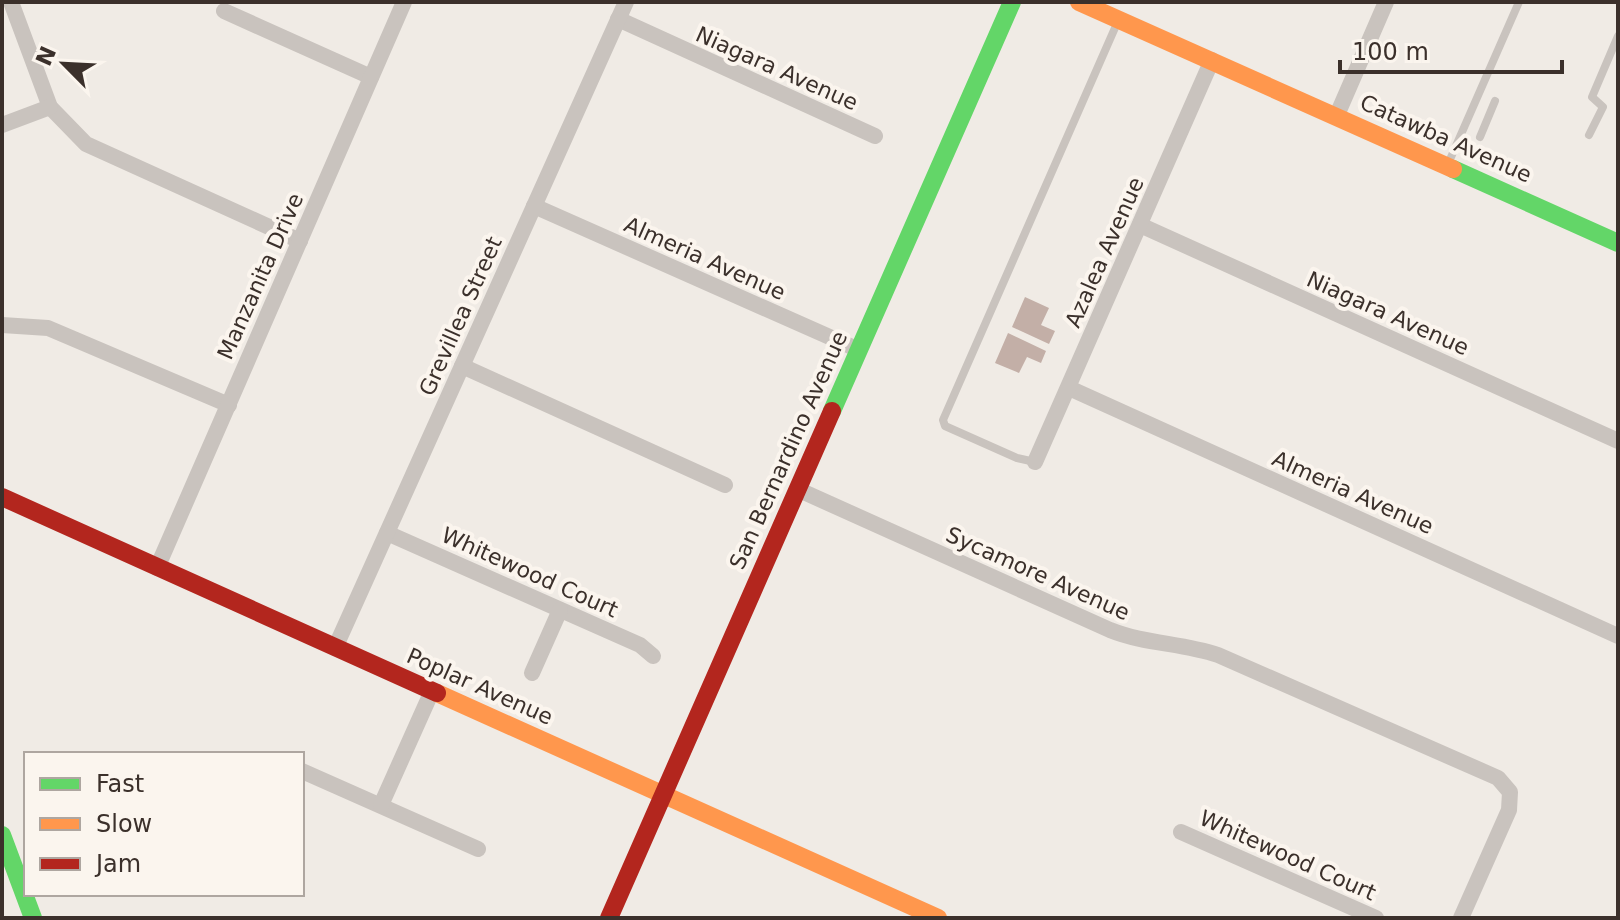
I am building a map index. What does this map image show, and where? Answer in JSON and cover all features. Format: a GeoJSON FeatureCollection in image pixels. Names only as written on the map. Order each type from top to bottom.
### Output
{"type":"FeatureCollection","features":[{"type":"Feature","properties":{"kind":"street"},"geometry":{"type":"LineString","coordinates":[[11,2],[50,107],[66,127],[105,155],[300,241]]}},
{"type":"Feature","properties":{"kind":"street","name":"Manzanita Drive"},"geometry":{"type":"LineString","coordinates":[[157,568],[404,2]]}},
{"type":"Feature","properties":{"kind":"street","name":"Grevillea Street"},"geometry":{"type":"LineString","coordinates":[[335,648],[626,2]]}},
{"type":"Feature","properties":{"kind":"street","name":"San Bernardino Avenue"},"geometry":{"type":"LineString","coordinates":[[609,918],[1012,2]]}},
{"type":"Feature","properties":{"kind":"street","name":"Catawba Avenue"},"geometry":{"type":"LineString","coordinates":[[1079,2],[1618,243]]}},
{"type":"Feature","properties":{"kind":"street"},"geometry":{"type":"LineString","coordinates":[[1337,115],[1386,2]]}},
{"type":"Feature","properties":{"kind":"street"},"geometry":{"type":"LineString","coordinates":[[224,11],[371,77]]}},
{"type":"Feature","properties":{"kind":"street","name":"Niagara Avenue"},"geometry":{"type":"LineString","coordinates":[[618,19],[875,136]]}},
{"type":"Feature","properties":{"kind":"street","name":"Azalea Avenue"},"geometry":{"type":"LineString","coordinates":[[1035,462],[1212,60]]}},
{"type":"Feature","properties":{"kind":"street"},"geometry":{"type":"LineString","coordinates":[[2,125],[50,107]]}},
{"type":"Feature","properties":{"kind":"street","name":"Almeria Avenue"},"geometry":{"type":"LineString","coordinates":[[534,206],[859,350]]}},
{"type":"Feature","properties":{"kind":"street","name":"Niagara Avenue"},"geometry":{"type":"LineString","coordinates":[[1140,225],[1618,441]]}},
{"type":"Feature","properties":{"kind":"street"},"geometry":{"type":"LineString","coordinates":[[2,325],[48,328],[229,405]]}},
{"type":"Feature","properties":{"kind":"street"},"geometry":{"type":"LineString","coordinates":[[462,366],[725,485]]}},
{"type":"Feature","properties":{"kind":"street","name":"Almeria Avenue"},"geometry":{"type":"LineString","coordinates":[[1069,388],[1618,636]]}},
{"type":"Feature","properties":{"kind":"street","name":"Sycamore Avenue"},"geometry":{"type":"LineString","coordinates":[[797,489],[1110,630],[1134,639],[1218,655],[1498,778],[1510,792],[1509,810],[1461,918]]}},
{"type":"Feature","properties":{"kind":"street","name":"Poplar Avenue"},"geometry":{"type":"LineString","coordinates":[[2,497],[938,918]]}},
{"type":"Feature","properties":{"kind":"street","name":"Whitewood Court"},"geometry":{"type":"LineString","coordinates":[[387,533],[640,645],[653,656]]}},
{"type":"Feature","properties":{"kind":"street"},"geometry":{"type":"LineString","coordinates":[[532,673],[560,610]]}},
{"type":"Feature","properties":{"kind":"street"},"geometry":{"type":"LineString","coordinates":[[381,805],[432,691]]}},
{"type":"Feature","properties":{"kind":"street"},"geometry":{"type":"LineString","coordinates":[[304,772],[478,849]]}},
{"type":"Feature","properties":{"kind":"street","name":"Whitewood Court"},"geometry":{"type":"LineString","coordinates":[[1181,832],[1376,918]]}},
{"type":"Feature","properties":{"kind":"street"},"geometry":{"type":"LineString","coordinates":[[2,835],[24,894]]}},
{"type":"Feature","properties":{"kind":"street"},"geometry":{"type":"LineString","coordinates":[[25,896],[33,918]]}},
{"type":"Feature","properties":{"kind":"lane"},"geometry":{"type":"LineString","coordinates":[[1447,165],[1519,2]]}},
{"type":"Feature","properties":{"kind":"lane"},"geometry":{"type":"LineString","coordinates":[[1035,462],[1017,458],[945,426],[943,420],[1119,19]]}},
{"type":"Feature","properties":{"kind":"lane"},"geometry":{"type":"LineString","coordinates":[[1589,135],[1603,107],[1592,97],[1618,36]]}},
{"type":"Feature","properties":{"kind":"lane"},"geometry":{"type":"LineString","coordinates":[[1480,137],[1495,101]]}},
{"type":"Feature","properties":{"kind":"building"},"geometry":{"type":"Polygon","coordinates":[[[1025,297],[1049,308],[1041,325],[1055,331],[1049,344],[1012,327],[1025,297]]]}},
{"type":"Feature","properties":{"kind":"building"},"geometry":{"type":"Polygon","coordinates":[[[1008,333],[1046,351],[1041,363],[1027,357],[1019,373],[995,363],[1008,333]]]}},
{"type":"Feature","properties":{"kind":"traffic: fast"},"geometry":{"type":"LineString","coordinates":[[832,411],[1012,2]]}},
{"type":"Feature","properties":{"kind":"traffic: fast"},"geometry":{"type":"LineString","coordinates":[[1453,169],[1618,243]]}},
{"type":"Feature","properties":{"kind":"traffic: fast"},"geometry":{"type":"LineString","coordinates":[[2,835],[24,894]]}},
{"type":"Feature","properties":{"kind":"traffic: fast"},"geometry":{"type":"LineString","coordinates":[[25,896],[33,918]]}},
{"type":"Feature","properties":{"kind":"traffic: slow"},"geometry":{"type":"LineString","coordinates":[[1079,2],[1453,169]]}},
{"type":"Feature","properties":{"kind":"traffic: slow"},"geometry":{"type":"LineString","coordinates":[[437,693],[938,918]]}},
{"type":"Feature","properties":{"kind":"traffic: jam"},"geometry":{"type":"LineString","coordinates":[[609,918],[832,411]]}},
{"type":"Feature","properties":{"kind":"traffic: jam"},"geometry":{"type":"LineString","coordinates":[[2,497],[437,693]]}}]}
